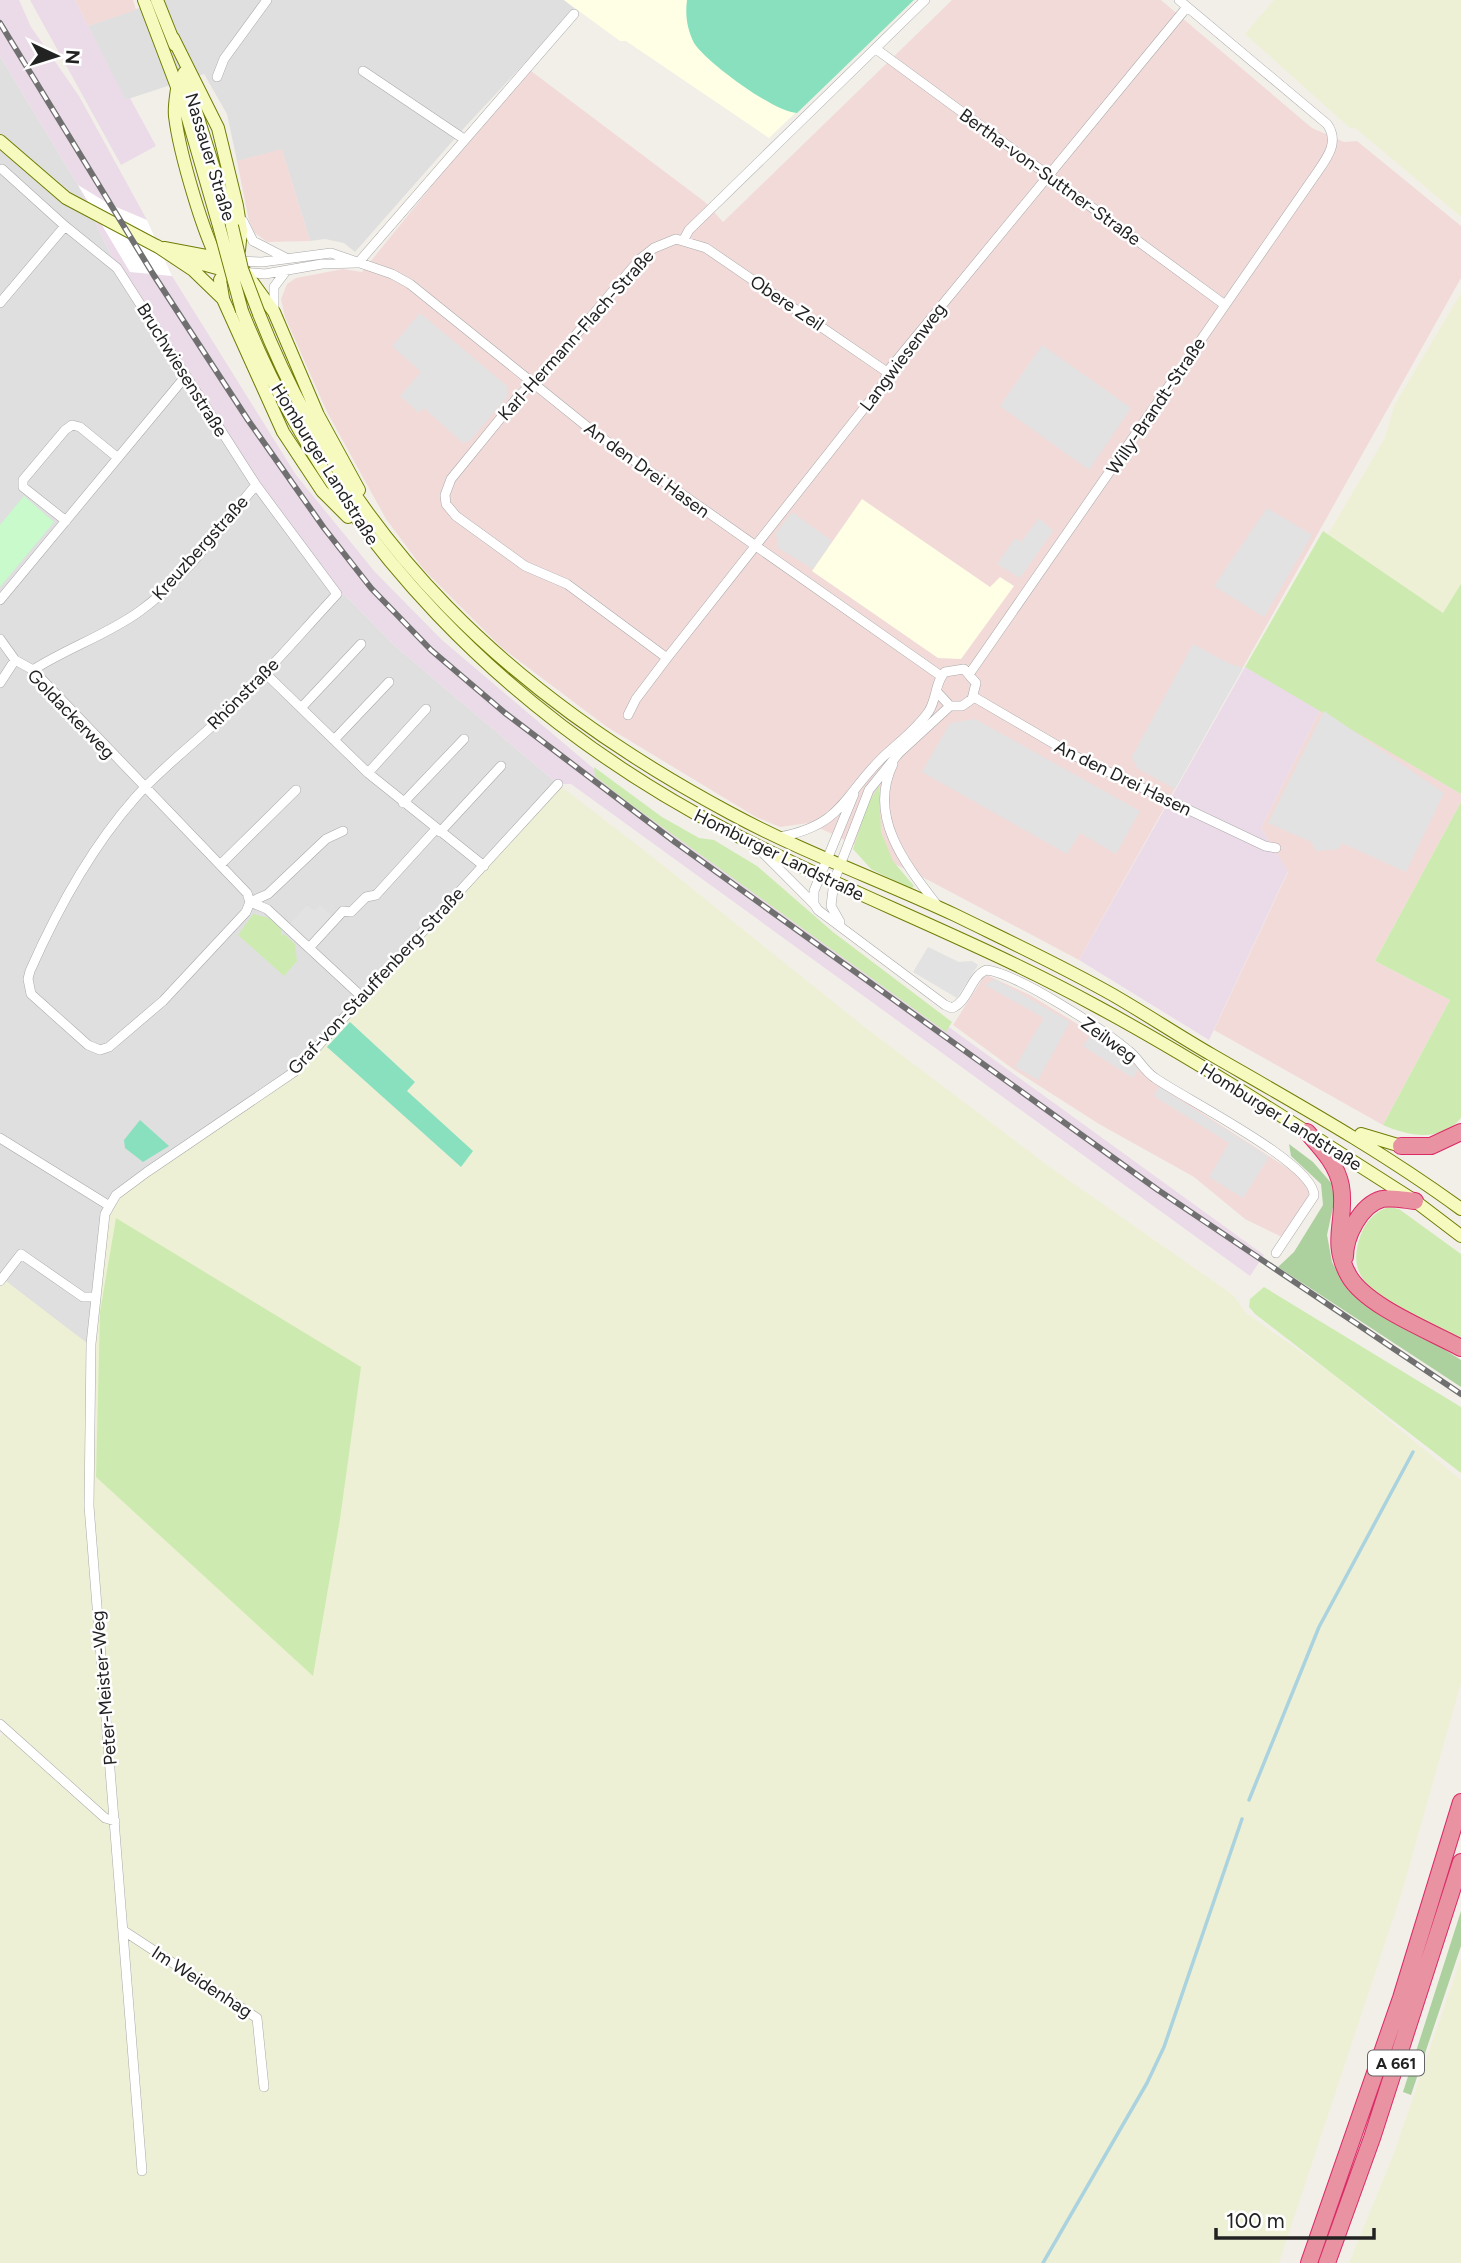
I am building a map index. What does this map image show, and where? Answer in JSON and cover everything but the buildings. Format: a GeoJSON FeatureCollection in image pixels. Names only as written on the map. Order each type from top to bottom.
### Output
{"type":"FeatureCollection","features":[{"type":"Feature","properties":{"kind":"highway"},"geometry":{"type":"LineString","coordinates":[[1307,1132],[1327,1155],[1341,1185],[1337,1240],[1345,1267],[1358,1287],[1371,1298],[1461,1348]]}},
{"type":"Feature","properties":{"kind":"highway"},"geometry":{"type":"LineString","coordinates":[[1401,1146],[1431,1146],[1461,1132]]}},
{"type":"Feature","properties":{"kind":"highway"},"geometry":{"type":"LineString","coordinates":[[1345,1267],[1348,1239],[1367,1208],[1382,1199],[1415,1201]]}},
{"type":"Feature","properties":{"kind":"highway","name":"A 661"},"geometry":{"type":"LineString","coordinates":[[1308,2263],[1401,1998],[1461,1802]]}},
{"type":"Feature","properties":{"kind":"highway","name":"A 661"},"geometry":{"type":"LineString","coordinates":[[1327,2263],[1372,2138],[1461,1862]]}},
{"type":"Feature","properties":{"kind":"main road","name":"Nassauer Straße"},"geometry":{"type":"LineString","coordinates":[[144,0],[177,85],[225,226],[260,314]]}},
{"type":"Feature","properties":{"kind":"main road","name":"Nassauer Straße"},"geometry":{"type":"LineString","coordinates":[[157,0],[173,38],[225,226],[242,311]]}},
{"type":"Feature","properties":{"kind":"main road"},"geometry":{"type":"LineString","coordinates":[[173,38],[218,128],[237,206],[241,231],[239,250],[220,280],[223,299],[283,432],[323,491],[366,534]]}},
{"type":"Feature","properties":{"kind":"main road"},"geometry":{"type":"LineString","coordinates":[[177,85],[175,115],[203,223],[216,258]]}},
{"type":"Feature","properties":{"kind":"main road"},"geometry":{"type":"LineString","coordinates":[[3,145],[66,198],[157,246],[177,256],[246,272],[274,312],[318,415],[378,527]]}},
{"type":"Feature","properties":{"kind":"main road"},"geometry":{"type":"LineString","coordinates":[[184,251],[198,242],[203,223]]}},
{"type":"Feature","properties":{"kind":"main road"},"geometry":{"type":"LineString","coordinates":[[157,246],[216,258],[229,266]]}},
{"type":"Feature","properties":{"kind":"main road"},"geometry":{"type":"LineString","coordinates":[[157,246],[194,270],[223,299]]}},
{"type":"Feature","properties":{"kind":"main road","name":"Homburger Landstraße"},"geometry":{"type":"LineString","coordinates":[[242,311],[284,405],[366,534],[440,620],[485,664],[541,710],[663,796],[875,903],[974,945],[1098,1006],[1307,1132],[1415,1201],[1461,1236]]}},
{"type":"Feature","properties":{"kind":"main road","name":"Homburger Landstraße"},"geometry":{"type":"LineString","coordinates":[[260,314],[279,364],[307,421],[378,527],[447,608],[493,653],[548,699],[603,739],[660,774],[779,837],[941,909],[1110,994],[1335,1125],[1461,1209]]}},
{"type":"Feature","properties":{"kind":"main road"},"geometry":{"type":"LineString","coordinates":[[1335,1125],[1401,1146]]}},
{"type":"Feature","properties":{"kind":"street"},"geometry":{"type":"LineString","coordinates":[[217,77],[224,59],[267,0]]}},
{"type":"Feature","properties":{"kind":"street","name":"Karl-Hermann-Flach-Straße"},"geometry":{"type":"LineString","coordinates":[[667,658],[566,584],[525,566],[456,516],[446,504],[445,495],[451,479],[640,259],[668,241],[684,239],[709,211],[925,0]]}},
{"type":"Feature","properties":{"kind":"street","name":"Willy-Brandt-Straße"},"geometry":{"type":"LineString","coordinates":[[970,673],[1329,155],[1332,135],[1327,124],[1183,3]]}},
{"type":"Feature","properties":{"kind":"street","name":"Langwiesenweg"},"geometry":{"type":"LineString","coordinates":[[628,715],[630,707],[667,658],[884,383],[887,372],[1048,176],[1183,3]]}},
{"type":"Feature","properties":{"kind":"street"},"geometry":{"type":"LineString","coordinates":[[358,263],[574,14]]}},
{"type":"Feature","properties":{"kind":"street","name":"Bertha-von-Suttner-Straße"},"geometry":{"type":"LineString","coordinates":[[876,49],[1225,305]]}},
{"type":"Feature","properties":{"kind":"street"},"geometry":{"type":"LineString","coordinates":[[363,71],[464,139]]}},
{"type":"Feature","properties":{"kind":"street","name":"Bruchwiesenstraße"},"geometry":{"type":"LineString","coordinates":[[2,169],[117,268],[256,485],[337,594]]}},
{"type":"Feature","properties":{"kind":"street"},"geometry":{"type":"LineString","coordinates":[[237,206],[253,241],[287,258]]}},
{"type":"Feature","properties":{"kind":"street"},"geometry":{"type":"LineString","coordinates":[[0,303],[65,226]]}},
{"type":"Feature","properties":{"kind":"street","name":"Obere Zeil"},"geometry":{"type":"LineString","coordinates":[[684,239],[706,248],[887,372]]}},
{"type":"Feature","properties":{"kind":"street","name":"An den Drei Hasen"},"geometry":{"type":"LineString","coordinates":[[229,266],[331,253],[410,284],[531,384],[754,548],[941,676]]}},
{"type":"Feature","properties":{"kind":"street","name":"An den Drei Hasen"},"geometry":{"type":"LineString","coordinates":[[246,272],[265,275],[323,264],[358,263]]}},
{"type":"Feature","properties":{"kind":"street"},"geometry":{"type":"LineString","coordinates":[[274,312],[272,294],[278,280],[286,271]]}},
{"type":"Feature","properties":{"kind":"street"},"geometry":{"type":"LineString","coordinates":[[0,600],[185,377]]}},
{"type":"Feature","properties":{"kind":"street"},"geometry":{"type":"LineString","coordinates":[[66,521],[23,487],[23,480],[72,425],[80,427],[118,458]]}},
{"type":"Feature","properties":{"kind":"street","name":"Kreuzbergstraße"},"geometry":{"type":"LineString","coordinates":[[33,670],[150,603],[174,580],[256,485]]}},
{"type":"Feature","properties":{"kind":"street","name":"Rhönstraße"},"geometry":{"type":"LineString","coordinates":[[250,902],[246,912],[168,996],[108,1047],[100,1050],[88,1045],[31,994],[28,979],[30,971],[58,913],[94,852],[144,789],[265,673],[337,594]]}},
{"type":"Feature","properties":{"kind":"street","name":"Goldackerweg"},"geometry":{"type":"LineString","coordinates":[[0,639],[15,660],[33,670],[144,789],[247,893],[250,902]]}},
{"type":"Feature","properties":{"kind":"street"},"geometry":{"type":"LineString","coordinates":[[301,708],[361,644]]}},
{"type":"Feature","properties":{"kind":"street"},"geometry":{"type":"LineString","coordinates":[[0,683],[15,660]]}},
{"type":"Feature","properties":{"kind":"street"},"geometry":{"type":"LineString","coordinates":[[779,837],[814,829],[854,794],[883,757],[922,719],[938,693],[941,676],[958,668],[970,673],[976,683],[974,697],[962,706],[950,706],[899,753],[869,790],[834,881],[831,906],[843,926]]}},
{"type":"Feature","properties":{"kind":"street"},"geometry":{"type":"LineString","coordinates":[[265,673],[368,773],[484,866]]}},
{"type":"Feature","properties":{"kind":"street"},"geometry":{"type":"LineString","coordinates":[[334,740],[389,682]]}},
{"type":"Feature","properties":{"kind":"street"},"geometry":{"type":"LineString","coordinates":[[938,693],[950,706]]}},
{"type":"Feature","properties":{"kind":"street","name":"An den Drei Hasen"},"geometry":{"type":"LineString","coordinates":[[974,697],[1075,756],[1265,846],[1276,848]]}},
{"type":"Feature","properties":{"kind":"street"},"geometry":{"type":"LineString","coordinates":[[368,773],[426,709]]}},
{"type":"Feature","properties":{"kind":"street"},"geometry":{"type":"LineString","coordinates":[[403,803],[464,739]]}},
{"type":"Feature","properties":{"kind":"street"},"geometry":{"type":"LineString","coordinates":[[899,753],[887,782],[887,819],[907,867],[941,909]]}},
{"type":"Feature","properties":{"kind":"street"},"geometry":{"type":"LineString","coordinates":[[309,948],[343,911],[351,912],[366,897],[376,895],[502,766]]}},
{"type":"Feature","properties":{"kind":"street","name":"Graf-von-Stauffenberg-Straße"},"geometry":{"type":"LineString","coordinates":[[108,1205],[147,1172],[294,1072],[558,784]]}},
{"type":"Feature","properties":{"kind":"street"},"geometry":{"type":"LineString","coordinates":[[220,865],[296,790]]}},
{"type":"Feature","properties":{"kind":"street"},"geometry":{"type":"LineString","coordinates":[[814,904],[819,874],[854,794]]}},
{"type":"Feature","properties":{"kind":"street"},"geometry":{"type":"LineString","coordinates":[[250,902],[268,894],[327,839],[343,831]]}},
{"type":"Feature","properties":{"kind":"street","name":"Zeilweg"},"geometry":{"type":"LineString","coordinates":[[754,844],[818,910],[952,1008],[959,1005],[980,972],[994,971],[1032,990],[1127,1049],[1153,1077],[1291,1163],[1312,1183],[1314,1196],[1276,1254]]}},
{"type":"Feature","properties":{"kind":"street"},"geometry":{"type":"LineString","coordinates":[[250,902],[267,909],[361,996]]}},
{"type":"Feature","properties":{"kind":"street"},"geometry":{"type":"LineString","coordinates":[[0,1138],[108,1205]]}},
{"type":"Feature","properties":{"kind":"street","name":"Peter-Meister-Weg"},"geometry":{"type":"LineString","coordinates":[[108,1205],[95,1297],[90,1367],[89,1506],[142,2171]]}},
{"type":"Feature","properties":{"kind":"street"},"geometry":{"type":"LineString","coordinates":[[0,1281],[21,1254],[83,1297],[95,1297]]}},
{"type":"Feature","properties":{"kind":"street"},"geometry":{"type":"LineString","coordinates":[[0,1724],[106,1818],[115,1821]]}},
{"type":"Feature","properties":{"kind":"street","name":"Im Weidenhag"},"geometry":{"type":"LineString","coordinates":[[124,1931],[257,2018],[264,2087]]}},
{"type":"Feature","properties":{"kind":"shaded area"},"geometry":{"type":"Polygon","coordinates":[[[0,0],[19,0],[31,27],[79,96],[147,220],[172,276],[296,475],[375,572],[442,640],[606,779],[1264,1255],[1250,1276],[571,784],[558,784],[395,646],[346,596],[337,594],[256,485],[117,268],[78,185],[0,56],[0,0]]]}},
{"type":"Feature","properties":{"kind":"shaded area"},"geometry":{"type":"Polygon","coordinates":[[[30,0],[75,0],[125,99],[130,98],[156,146],[121,165],[30,0]]]}},
{"type":"Feature","properties":{"kind":"shaded area"},"geometry":{"type":"Polygon","coordinates":[[[75,0],[133,0],[136,10],[88,26],[75,0]]]}},
{"type":"Feature","properties":{"kind":"shaded area"},"geometry":{"type":"Polygon","coordinates":[[[162,0],[564,0],[575,9],[465,127],[355,252],[344,243],[325,239],[310,241],[282,150],[237,161],[227,114],[204,74],[125,100],[88,26],[162,0]]]}},
{"type":"Feature","properties":{"kind":"shaded area"},"geometry":{"type":"Polygon","coordinates":[[[564,0],[914,0],[769,138],[626,41],[620,41],[564,0]]]}},
{"type":"Feature","properties":{"kind":"shaded area"},"geometry":{"type":"Polygon","coordinates":[[[952,0],[1161,0],[1312,128],[1344,142],[1357,141],[1461,226],[1461,278],[1079,960],[928,880],[809,823],[780,827],[756,817],[607,727],[502,648],[424,570],[386,519],[327,412],[285,317],[281,299],[287,284],[296,278],[343,269],[362,272],[447,167],[531,71],[705,202],[723,222],[952,0]]]}},
{"type":"Feature","properties":{"kind":"shaded area"},"geometry":{"type":"Polygon","coordinates":[[[1274,0],[1461,0],[1461,217],[1354,127],[1351,129],[1245,34],[1274,0]]]}},
{"type":"Feature","properties":{"kind":"shaded area"},"geometry":{"type":"Polygon","coordinates":[[[0,56],[78,185],[117,268],[346,596],[395,646],[558,784],[414,944],[87,1344],[3,1279],[0,1281],[0,56]]]}},
{"type":"Feature","properties":{"kind":"shaded area"},"geometry":{"type":"Polygon","coordinates":[[[282,149],[310,241],[267,242],[255,233],[249,221],[237,161],[282,149]]]}},
{"type":"Feature","properties":{"kind":"shaded area"},"geometry":{"type":"Polygon","coordinates":[[[1461,293],[1461,584],[1444,614],[1328,534],[1385,438],[1394,406],[1461,293]]]}},
{"type":"Feature","properties":{"kind":"shaded area"},"geometry":{"type":"Polygon","coordinates":[[[420,313],[507,386],[507,397],[470,441],[463,443],[424,408],[419,413],[400,396],[421,372],[392,346],[420,313]]]}},
{"type":"Feature","properties":{"kind":"shaded area"},"geometry":{"type":"Polygon","coordinates":[[[1042,345],[1131,408],[1089,470],[1000,406],[1042,345]]]}},
{"type":"Feature","properties":{"kind":"shaded area"},"geometry":{"type":"Polygon","coordinates":[[[862,499],[990,587],[1000,577],[1014,586],[961,659],[938,658],[812,571],[862,499]]]}},
{"type":"Feature","properties":{"kind":"shaded area"},"geometry":{"type":"Polygon","coordinates":[[[1267,508],[1312,535],[1264,617],[1214,586],[1267,508]]]}},
{"type":"Feature","properties":{"kind":"shaded area"},"geometry":{"type":"Polygon","coordinates":[[[792,512],[832,541],[813,569],[778,548],[776,533],[792,512]]]}},
{"type":"Feature","properties":{"kind":"shaded area"},"geometry":{"type":"Polygon","coordinates":[[[1039,518],[1053,531],[1020,578],[997,564],[1015,538],[1021,542],[1039,518]]]}},
{"type":"Feature","properties":{"kind":"shaded area"},"geometry":{"type":"Polygon","coordinates":[[[1193,644],[1243,668],[1175,789],[1137,768],[1132,757],[1193,644]]]}},
{"type":"Feature","properties":{"kind":"shaded area"},"geometry":{"type":"Polygon","coordinates":[[[1245,667],[1320,710],[1261,828],[1288,871],[1209,1040],[1079,960],[1245,667]]]}},
{"type":"Feature","properties":{"kind":"shaded area"},"geometry":{"type":"Polygon","coordinates":[[[1320,710],[1461,794],[1461,802],[1375,961],[1450,1000],[1383,1125],[1214,1030],[1288,872],[1261,828],[1320,710]]]}},
{"type":"Feature","properties":{"kind":"shaded area"},"geometry":{"type":"Polygon","coordinates":[[[1324,711],[1444,793],[1406,872],[1342,843],[1339,849],[1316,851],[1311,842],[1268,823],[1324,711]]]}},
{"type":"Feature","properties":{"kind":"shaded area"},"geometry":{"type":"Polygon","coordinates":[[[975,719],[1140,811],[1116,854],[1080,833],[1067,854],[922,772],[950,723],[975,719]]]}},
{"type":"Feature","properties":{"kind":"shaded area"},"geometry":{"type":"Polygon","coordinates":[[[558,784],[862,1025],[1047,1165],[1233,1295],[1246,1313],[1334,1375],[1461,1480],[1461,1683],[1402,1892],[1279,2263],[0,2263],[0,1737],[5,1729],[0,1724],[0,1281],[3,1279],[87,1343],[108,1205],[294,1072],[558,784]],[[350,1022],[327,1047],[461,1167],[406,1091],[415,1082],[350,1022]]]}},
{"type":"Feature","properties":{"kind":"shaded area"},"geometry":{"type":"Polygon","coordinates":[[[307,905],[314,911],[320,905],[331,915],[310,942],[290,924],[307,905]]]}},
{"type":"Feature","properties":{"kind":"shaded area"},"geometry":{"type":"Polygon","coordinates":[[[928,947],[959,962],[972,961],[978,965],[957,998],[913,972],[928,947]]]}},
{"type":"Feature","properties":{"kind":"shaded area"},"geometry":{"type":"Polygon","coordinates":[[[987,975],[1030,995],[1120,1050],[1137,1064],[1146,1077],[1297,1174],[1312,1189],[1312,1196],[1284,1238],[1245,1219],[1194,1177],[1099,1124],[1013,1069],[953,1025],[987,975]]]}},
{"type":"Feature","properties":{"kind":"shaded area"},"geometry":{"type":"Polygon","coordinates":[[[995,979],[1070,1022],[1038,1080],[1015,1067],[1044,1018],[985,985],[995,979]]]}},
{"type":"Feature","properties":{"kind":"shaded area"},"geometry":{"type":"Polygon","coordinates":[[[1089,1037],[1139,1068],[1133,1078],[1083,1046],[1089,1037]]]}},
{"type":"Feature","properties":{"kind":"shaded area"},"geometry":{"type":"Polygon","coordinates":[[[1159,1087],[1269,1157],[1243,1198],[1209,1177],[1229,1143],[1154,1096],[1159,1087]]]}},
{"type":"Feature","properties":{"kind":"shaded area"},"geometry":{"type":"Polygon","coordinates":[[[1461,1958],[1461,2263],[1349,2263],[1394,2153],[1461,1958]]]}},
{"type":"Feature","properties":{"kind":"green space"},"geometry":{"type":"Polygon","coordinates":[[[687,0],[914,0],[797,113],[773,105],[758,96],[701,51],[694,43],[688,27],[687,0]]]}},
{"type":"Feature","properties":{"kind":"green space"},"geometry":{"type":"Polygon","coordinates":[[[24,496],[54,522],[0,587],[0,525],[24,496]]]}},
{"type":"Feature","properties":{"kind":"green space"},"geometry":{"type":"Polygon","coordinates":[[[1323,531],[1443,613],[1461,584],[1461,794],[1245,667],[1323,531]]]}},
{"type":"Feature","properties":{"kind":"green space"},"geometry":{"type":"Polygon","coordinates":[[[594,767],[662,817],[699,838],[714,840],[757,866],[833,932],[952,1022],[946,1032],[625,800],[595,776],[594,767]]]}},
{"type":"Feature","properties":{"kind":"green space"},"geometry":{"type":"Polygon","coordinates":[[[879,786],[881,832],[893,861],[914,886],[911,889],[871,869],[853,849],[868,803],[879,786]]]}},
{"type":"Feature","properties":{"kind":"green space"},"geometry":{"type":"Polygon","coordinates":[[[1461,802],[1461,1118],[1444,1131],[1413,1134],[1383,1125],[1450,1000],[1375,961],[1461,802]]]}},
{"type":"Feature","properties":{"kind":"green space"},"geometry":{"type":"Polygon","coordinates":[[[253,914],[269,918],[281,929],[281,936],[284,934],[295,944],[297,961],[284,976],[238,935],[253,914]]]}},
{"type":"Feature","properties":{"kind":"green space"},"geometry":{"type":"Polygon","coordinates":[[[350,1022],[415,1082],[407,1091],[473,1151],[461,1167],[327,1047],[350,1022]]]}},
{"type":"Feature","properties":{"kind":"green space"},"geometry":{"type":"Polygon","coordinates":[[[140,1120],[169,1146],[143,1162],[125,1148],[124,1140],[140,1120]]]}},
{"type":"Feature","properties":{"kind":"green space"},"geometry":{"type":"Polygon","coordinates":[[[1289,1144],[1313,1162],[1332,1184],[1335,1198],[1327,1235],[1332,1262],[1345,1286],[1461,1360],[1461,1387],[1278,1267],[1294,1252],[1323,1205],[1321,1184],[1291,1156],[1289,1144]]]}},
{"type":"Feature","properties":{"kind":"green space"},"geometry":{"type":"Polygon","coordinates":[[[1389,1207],[1399,1209],[1461,1254],[1461,1338],[1390,1302],[1366,1283],[1360,1274],[1356,1255],[1362,1232],[1375,1214],[1389,1207]]]}},
{"type":"Feature","properties":{"kind":"green space"},"geometry":{"type":"Polygon","coordinates":[[[116,1218],[361,1367],[340,1519],[313,1676],[96,1477],[100,1312],[116,1218]]]}},
{"type":"Feature","properties":{"kind":"green space"},"geometry":{"type":"Polygon","coordinates":[[[1264,1287],[1461,1407],[1461,1473],[1255,1314],[1249,1307],[1250,1299],[1264,1287]]]}},
{"type":"Feature","properties":{"kind":"green space"},"geometry":{"type":"Polygon","coordinates":[[[1461,1911],[1461,1946],[1411,2095],[1403,2092],[1461,1911]]]}},
{"type":"Feature","properties":{"kind":"pier"},"geometry":{"type":"Polygon","coordinates":[[[78,185],[109,204],[147,220],[172,276],[130,272],[78,185]]]}},
{"type":"Feature","properties":{"kind":"waterway"},"geometry":{"type":"LineString","coordinates":[[1249,1800],[1319,1627],[1413,1452]]}},
{"type":"Feature","properties":{"kind":"waterway"},"geometry":{"type":"LineString","coordinates":[[1043,2263],[1147,2083],[1164,2047],[1242,1819]]}},
{"type":"Feature","properties":{"kind":"railway"},"geometry":{"type":"LineString","coordinates":[[0,23],[153,274],[248,420],[324,528],[371,588],[431,650],[505,713],[675,842],[1158,1190],[1461,1394]]}}]}
